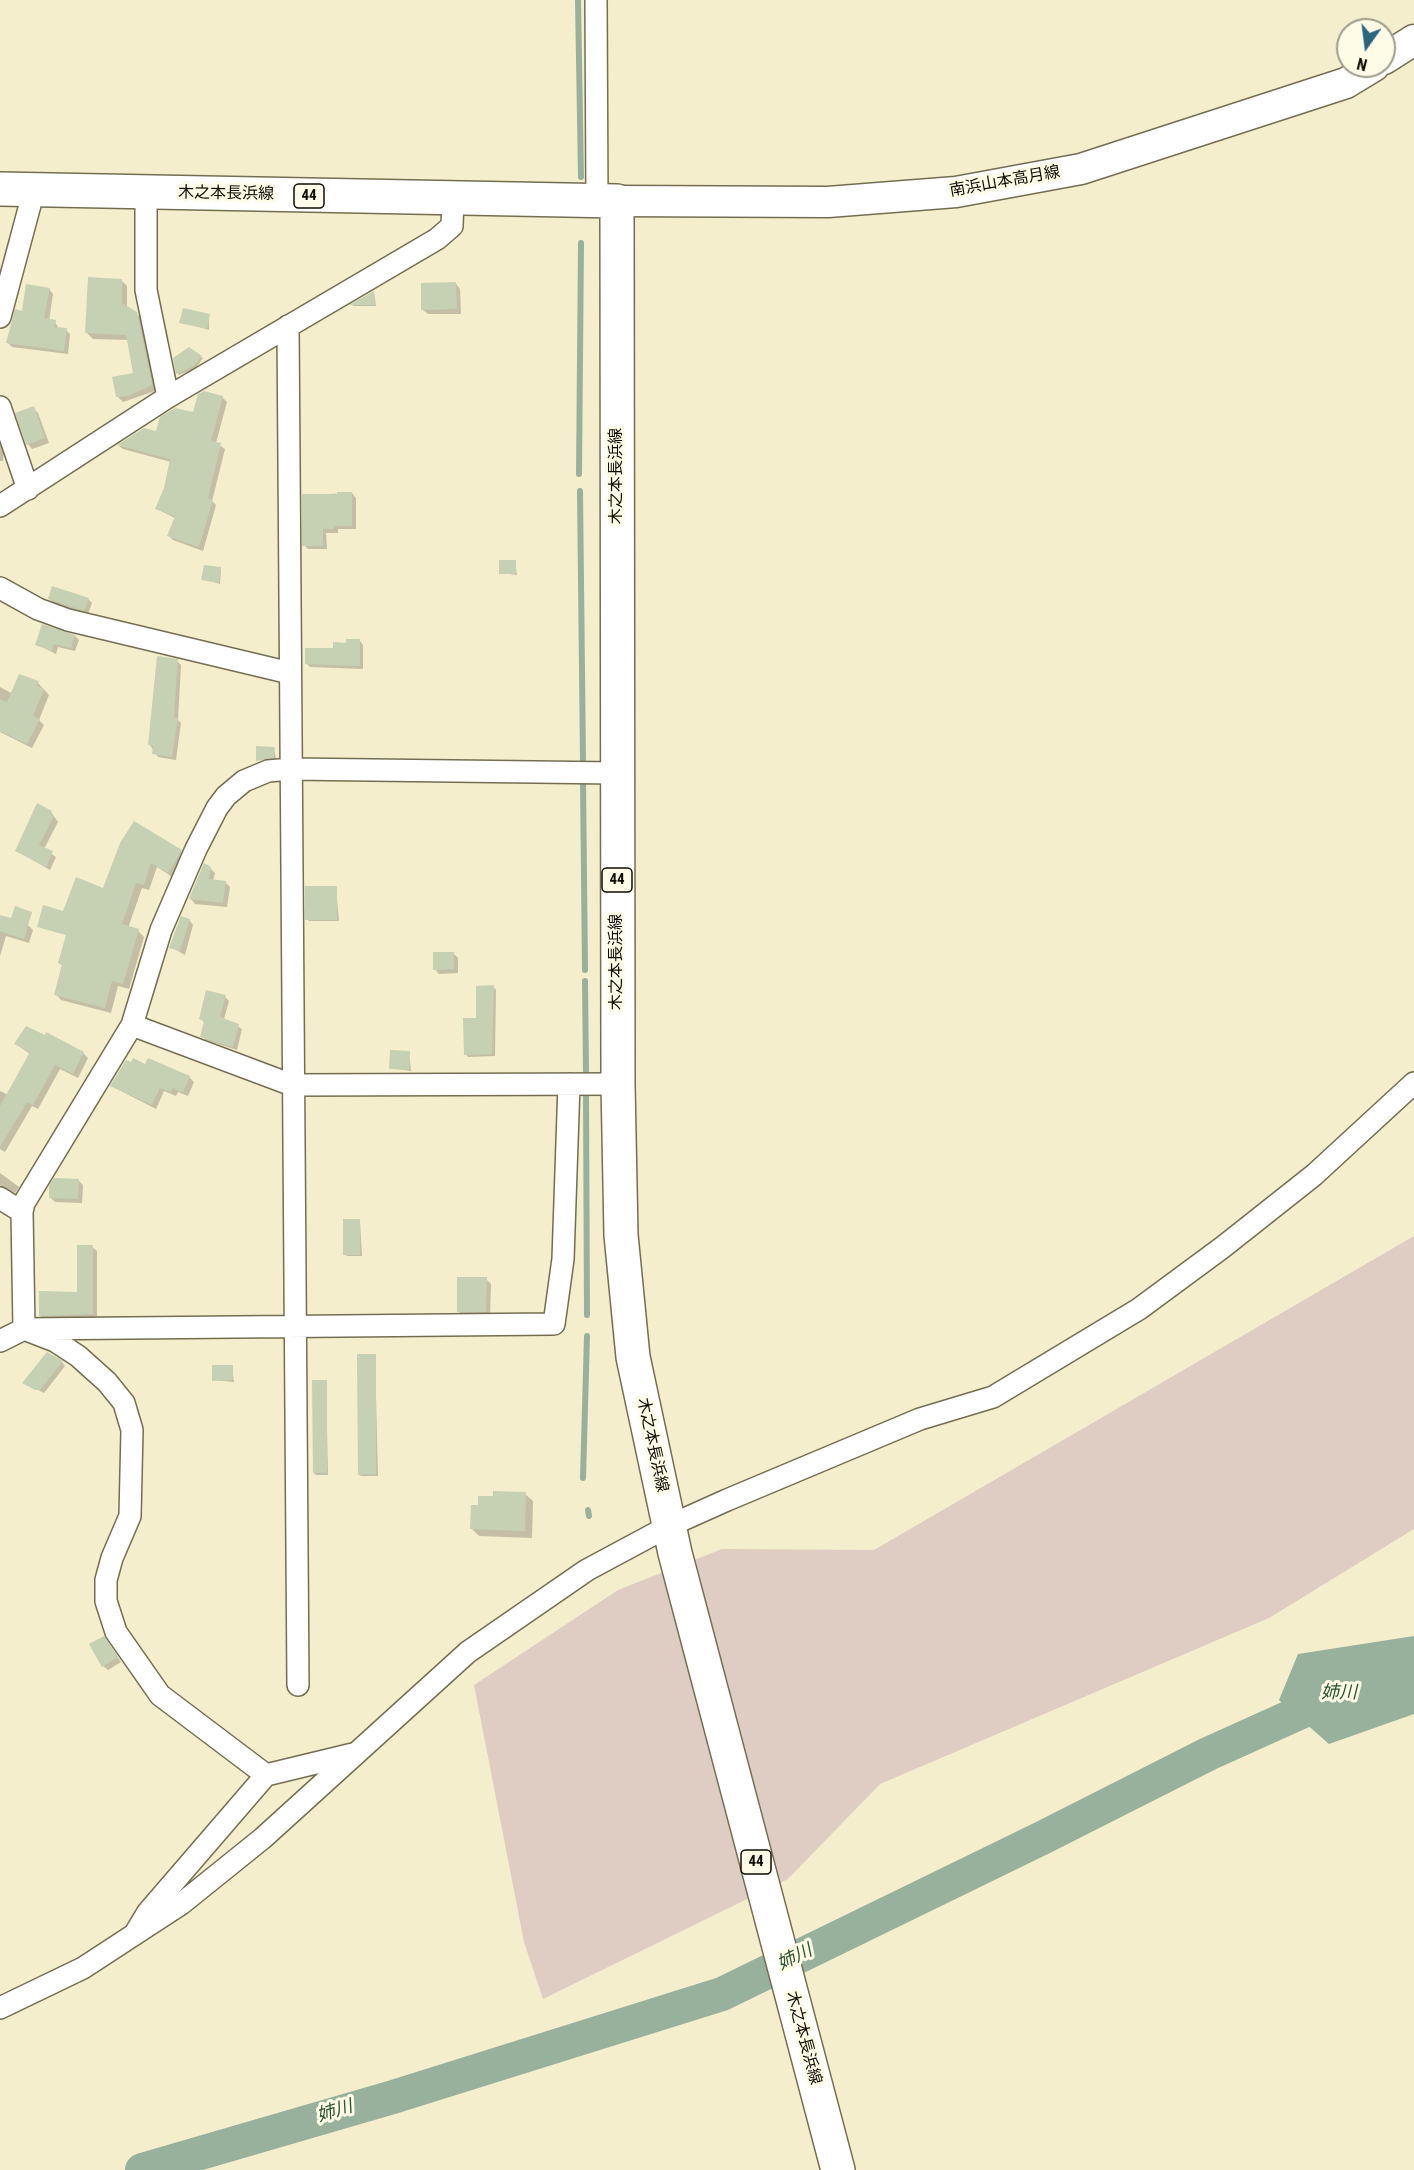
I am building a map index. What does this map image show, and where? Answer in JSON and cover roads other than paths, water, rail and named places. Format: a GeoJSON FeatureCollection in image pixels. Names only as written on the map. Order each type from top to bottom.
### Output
{"type":"FeatureCollection","features":[{"type":"Feature","properties":{"kind":"main road"},"geometry":{"type":"LineString","coordinates":[[1396,51],[1414,40]]}},
{"type":"Feature","properties":{"kind":"main road","name":"南浜山本高月線"},"geometry":{"type":"LineString","coordinates":[[607,201],[828,202],[956,192],[1081,169],[1346,83],[1354,78]]}},
{"type":"Feature","properties":{"kind":"main road","name":"木之本長浜線"},"geometry":{"type":"LineString","coordinates":[[0,189],[607,201],[621,1235],[633,1357],[672,1540],[838,2170]]}},
{"type":"Feature","properties":{"kind":"street"},"geometry":{"type":"LineString","coordinates":[[596,0],[607,201]]}},
{"type":"Feature","properties":{"kind":"street"},"geometry":{"type":"LineString","coordinates":[[0,317],[34,190]]}},
{"type":"Feature","properties":{"kind":"street"},"geometry":{"type":"LineString","coordinates":[[146,192],[146,290],[168,397]]}},
{"type":"Feature","properties":{"kind":"street"},"geometry":{"type":"LineString","coordinates":[[1,510],[28,489],[168,397],[449,230],[452,226],[453,199]]}},
{"type":"Feature","properties":{"kind":"street"},"geometry":{"type":"LineString","coordinates":[[288,326],[298,1685]]}},
{"type":"Feature","properties":{"kind":"street"},"geometry":{"type":"LineString","coordinates":[[0,407],[28,489]]}},
{"type":"Feature","properties":{"kind":"street"},"geometry":{"type":"LineString","coordinates":[[0,588],[38,609],[69,620],[290,673]]}},
{"type":"Feature","properties":{"kind":"street"},"geometry":{"type":"LineString","coordinates":[[24,1329],[22,1212],[24,1203],[132,1025],[161,930],[217,808],[226,796],[244,781],[268,771],[290,769],[616,773]]}},
{"type":"Feature","properties":{"kind":"street"},"geometry":{"type":"LineString","coordinates":[[132,1025],[292,1085],[618,1084]]}},
{"type":"Feature","properties":{"kind":"street"},"geometry":{"type":"LineString","coordinates":[[0,2008],[83,1968],[182,1904],[263,1838],[468,1652],[587,1570],[672,1540],[920,1419],[993,1396],[1057,1359],[1139,1309],[1223,1247],[1314,1175],[1414,1083]]}},
{"type":"Feature","properties":{"kind":"street"},"geometry":{"type":"LineString","coordinates":[[0,1341],[24,1329],[554,1324],[562,1259],[569,1084]]}},
{"type":"Feature","properties":{"kind":"street"},"geometry":{"type":"LineString","coordinates":[[0,1198],[22,1212]]}},
{"type":"Feature","properties":{"kind":"street"},"geometry":{"type":"LineString","coordinates":[[24,1329],[55,1341],[78,1356],[117,1393],[129,1416],[132,1430],[130,1516],[112,1558],[106,1580],[106,1601],[116,1632],[160,1695],[266,1775]]}},
{"type":"Feature","properties":{"kind":"street"},"geometry":{"type":"LineString","coordinates":[[131,1939],[148,1912],[266,1775],[357,1754]]}},
{"type":"Feature","properties":{"kind":"water","name":"姉川"},"geometry":{"type":"Polygon","coordinates":[[[1414,1636],[1414,1714],[1329,1744],[1279,1700],[1298,1654],[1414,1636]]]}},
{"type":"Feature","properties":{"kind":"waterway"},"geometry":{"type":"LineString","coordinates":[[578,0],[581,177]]}},
{"type":"Feature","properties":{"kind":"waterway"},"geometry":{"type":"LineString","coordinates":[[579,474],[581,243]]}},
{"type":"Feature","properties":{"kind":"waterway"},"geometry":{"type":"LineString","coordinates":[[580,491],[583,762]]}},
{"type":"Feature","properties":{"kind":"waterway"},"geometry":{"type":"LineString","coordinates":[[583,781],[585,970]]}},
{"type":"Feature","properties":{"kind":"waterway"},"geometry":{"type":"LineString","coordinates":[[585,981],[586,1071]]}},
{"type":"Feature","properties":{"kind":"waterway"},"geometry":{"type":"LineString","coordinates":[[586,1094],[587,1315]]}},
{"type":"Feature","properties":{"kind":"waterway"},"geometry":{"type":"LineString","coordinates":[[583,1478],[587,1336]]}},
{"type":"Feature","properties":{"kind":"waterway"},"geometry":{"type":"LineString","coordinates":[[588,1510],[589,1516]]}},
{"type":"Feature","properties":{"kind":"waterway","name":"姉川"},"geometry":{"type":"LineString","coordinates":[[142,2170],[393,2097],[722,1994],[1042,1838],[1208,1754],[1414,1661]]}}]}
